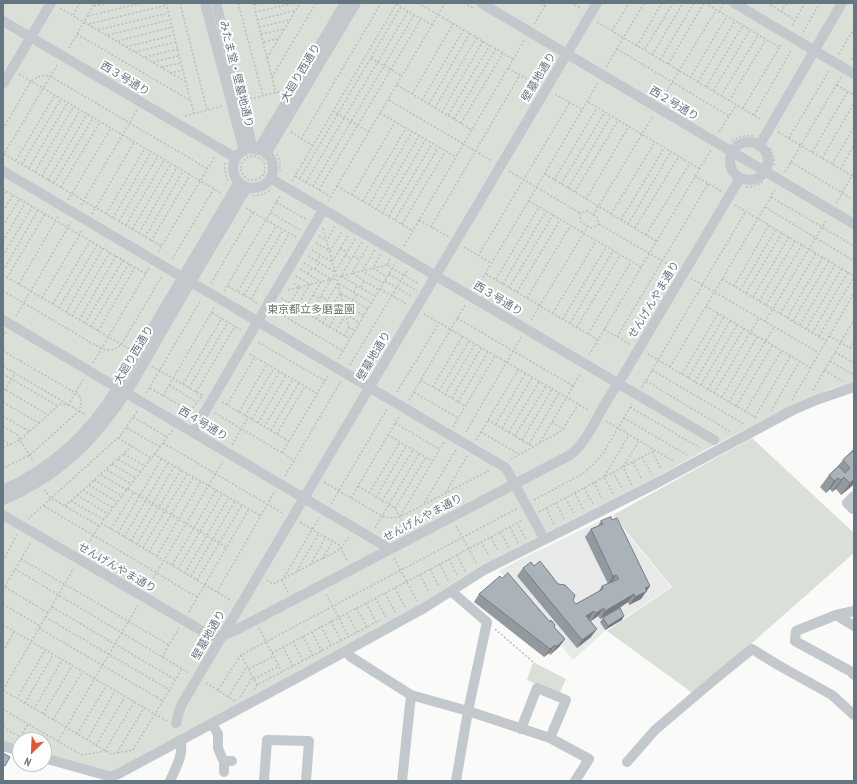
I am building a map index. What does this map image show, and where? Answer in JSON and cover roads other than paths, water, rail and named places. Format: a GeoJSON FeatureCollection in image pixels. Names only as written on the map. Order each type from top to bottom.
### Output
{"type":"FeatureCollection","features":[{"type":"Feature","properties":{"kind":"street","name":"みたま堂・壁墓地通り"},"geometry":{"type":"LineString","coordinates":[[205,3],[227,67],[259,151],[270,160],[272,167],[272,182]]}},
{"type":"Feature","properties":{"kind":"street","name":"みたま堂・壁墓地通り"},"geometry":{"type":"LineString","coordinates":[[216,3],[227,67]]}},
{"type":"Feature","properties":{"kind":"street","name":"大廻り西通り"},"geometry":{"type":"LineString","coordinates":[[337,26],[345,3]]}},
{"type":"Feature","properties":{"kind":"street","name":"大廻り西通り"},"geometry":{"type":"LineString","coordinates":[[231,159],[238,155],[259,151],[302,85],[337,26],[356,3]]}},
{"type":"Feature","properties":{"kind":"street","name":"壁墓地通り"},"geometry":{"type":"LineString","coordinates":[[176,723],[180,708],[597,3]]}},
{"type":"Feature","properties":{"kind":"street"},"geometry":{"type":"LineString","coordinates":[[734,3],[850,72]]}},
{"type":"Feature","properties":{"kind":"street"},"geometry":{"type":"LineString","coordinates":[[758,141],[766,155],[767,166],[761,176],[751,180],[740,178],[732,170],[730,164],[731,148],[736,148],[741,144],[758,141],[842,3]]}},
{"type":"Feature","properties":{"kind":"street"},"geometry":{"type":"LineString","coordinates":[[3,84],[30,37],[54,5]]}},
{"type":"Feature","properties":{"kind":"street","name":"西２号通り"},"geometry":{"type":"LineString","coordinates":[[479,7],[567,54],[731,148],[780,181],[854,224]]}},
{"type":"Feature","properties":{"kind":"street","name":"西３号通り"},"geometry":{"type":"LineString","coordinates":[[3,21],[30,37],[65,53],[219,149],[231,159]]}},
{"type":"Feature","properties":{"kind":"street"},"geometry":{"type":"LineString","coordinates":[[231,159],[234,162],[233,170],[235,177],[242,186],[254,188],[272,182]]}},
{"type":"Feature","properties":{"kind":"street"},"geometry":{"type":"LineString","coordinates":[[3,171],[177,274]]}},
{"type":"Feature","properties":{"kind":"street","name":"せんげんやま通り"},"geometry":{"type":"LineString","coordinates":[[3,515],[24,524],[182,623],[215,637],[223,636],[234,631],[391,552],[570,455],[579,448],[740,178]]}},
{"type":"Feature","properties":{"kind":"street","name":"西３号通り"},"geometry":{"type":"LineString","coordinates":[[272,182],[323,210],[714,440]]}},
{"type":"Feature","properties":{"kind":"street","name":"大廻り西通り"},"geometry":{"type":"LineString","coordinates":[[3,490],[23,480],[89,441],[107,420],[137,354],[174,301],[238,203],[242,186]]}},
{"type":"Feature","properties":{"kind":"street","name":"大廻り西通り"},"geometry":{"type":"LineString","coordinates":[[121,390],[242,186]]}},
{"type":"Feature","properties":{"kind":"street"},"geometry":{"type":"LineString","coordinates":[[194,430],[208,400],[242,349],[300,251],[319,226],[323,210]]}},
{"type":"Feature","properties":{"kind":"street"},"geometry":{"type":"LineString","coordinates":[[196,285],[506,468],[541,533]]}},
{"type":"Feature","properties":{"kind":"street","name":"西４号通り"},"geometry":{"type":"LineString","coordinates":[[3,320],[91,367],[140,404],[194,430],[282,481],[304,498],[391,552]]}},
{"type":"Feature","properties":{"kind":"street"},"geometry":{"type":"LineString","coordinates":[[52,760],[112,776],[212,724],[424,608],[450,586],[653,485],[790,411],[854,387]]}},
{"type":"Feature","properties":{"kind":"street","name":"大廻り西通り"},"geometry":{"type":"LineString","coordinates":[[3,500],[21,492],[57,469],[70,452]]}},
{"type":"Feature","properties":{"kind":"street"},"geometry":{"type":"LineString","coordinates":[[854,496],[847,503],[853,509],[854,508]]}},
{"type":"Feature","properties":{"kind":"street"},"geometry":{"type":"LineString","coordinates":[[450,586],[487,622],[468,711],[456,781]]}},
{"type":"Feature","properties":{"kind":"street"},"geometry":{"type":"LineString","coordinates":[[854,611],[836,615],[796,631],[795,641],[850,671],[854,675]]}},
{"type":"Feature","properties":{"kind":"street"},"geometry":{"type":"LineString","coordinates":[[836,615],[854,626]]}},
{"type":"Feature","properties":{"kind":"street"},"geometry":{"type":"LineString","coordinates":[[627,762],[655,730],[752,649],[832,696],[853,713]]}},
{"type":"Feature","properties":{"kind":"street"},"geometry":{"type":"LineString","coordinates":[[346,651],[351,657],[411,695],[468,711],[550,738],[589,760],[575,781]]}},
{"type":"Feature","properties":{"kind":"street"},"geometry":{"type":"LineString","coordinates":[[521,728],[537,688],[566,700],[550,738]]}},
{"type":"Feature","properties":{"kind":"street"},"geometry":{"type":"LineString","coordinates":[[402,781],[411,695]]}},
{"type":"Feature","properties":{"kind":"street"},"geometry":{"type":"LineString","coordinates":[[212,724],[218,734],[218,748],[222,758],[228,761],[224,772]]}},
{"type":"Feature","properties":{"kind":"street"},"geometry":{"type":"LineString","coordinates":[[170,781],[180,755],[182,745],[180,740]]}},
{"type":"Feature","properties":{"kind":"street"},"geometry":{"type":"LineString","coordinates":[[264,781],[267,740],[309,741],[306,781]]}},
{"type":"Feature","properties":{"kind":"park label","name":"東京都立多磨霊園"},"geometry":{"type":"Point","coordinates":[311,310]}}]}
